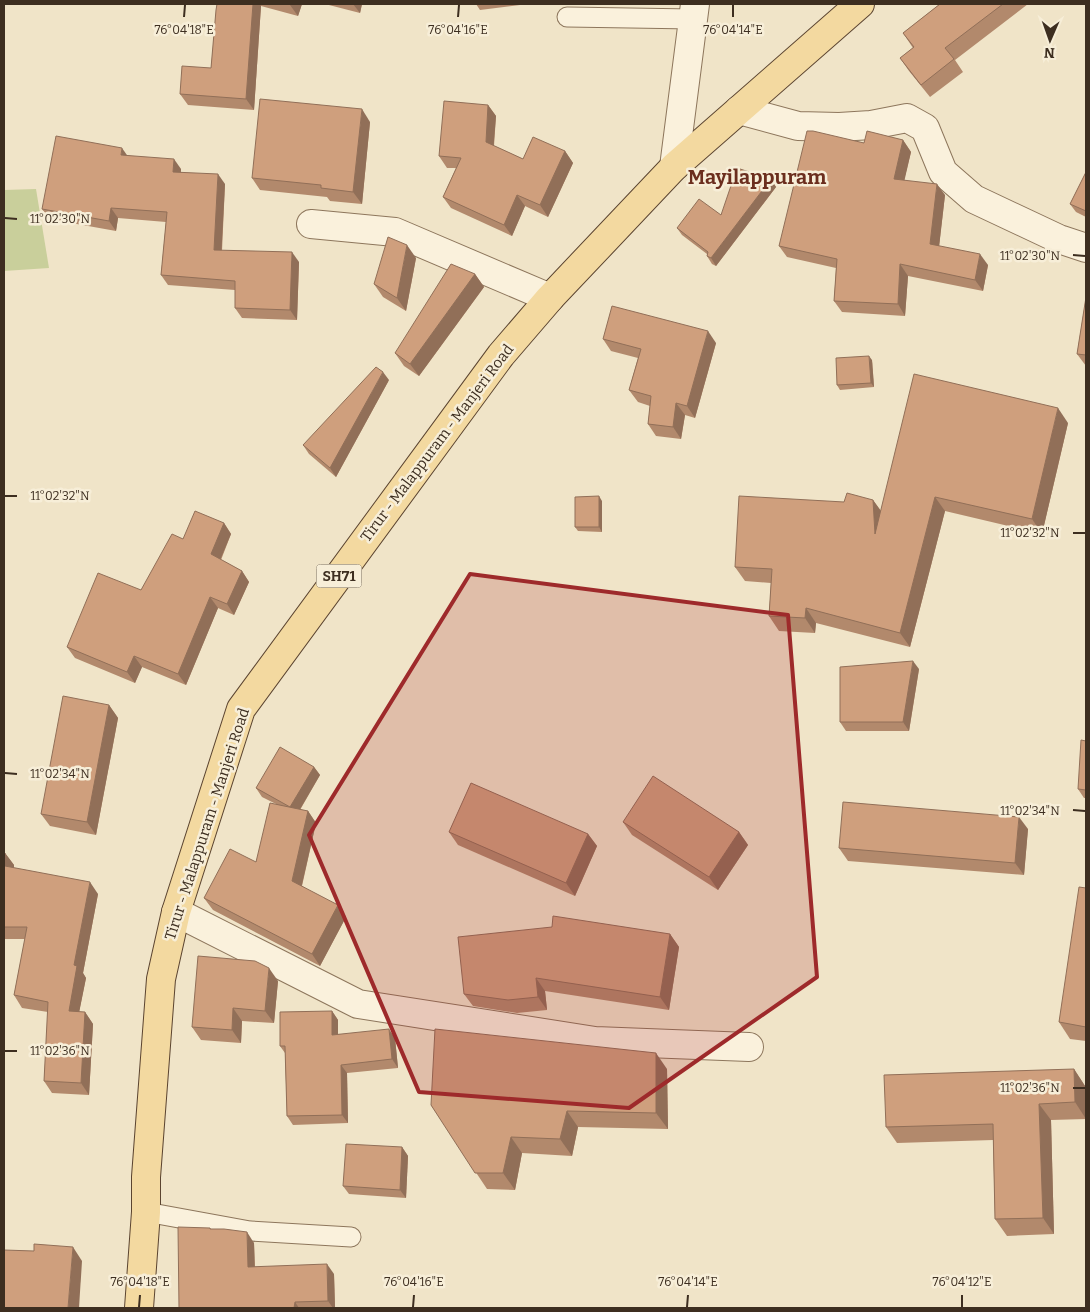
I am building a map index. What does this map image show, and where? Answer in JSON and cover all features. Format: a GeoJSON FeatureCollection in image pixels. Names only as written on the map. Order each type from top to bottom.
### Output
{"type":"FeatureCollection","features":[{"type":"Feature","properties":{"kind":"main road","name":"Tirur - Malappuram - Manjeri Road"},"geometry":{"type":"LineString","coordinates":[[139,1308],[161,979],[176,912],[241,708],[501,355],[550,298],[674,167],[860,4]]}},
{"type":"Feature","properties":{"kind":"street"},"geometry":{"type":"LineString","coordinates":[[674,167],[694,11]]}},
{"type":"Feature","properties":{"kind":"street"},"geometry":{"type":"LineString","coordinates":[[739,110],[798,126],[839,127],[871,125],[907,118],[925,128],[942,172],[974,199],[1059,239],[1086,248]]}},
{"type":"Feature","properties":{"kind":"street"},"geometry":{"type":"LineString","coordinates":[[311,224],[395,232],[550,298]]}},
{"type":"Feature","properties":{"kind":"street"},"geometry":{"type":"LineString","coordinates":[[176,912],[358,1004],[595,1041],[749,1047]]}},
{"type":"Feature","properties":{"kind":"lane"},"geometry":{"type":"LineString","coordinates":[[567,17],[694,11]]}},
{"type":"Feature","properties":{"kind":"lane"},"geometry":{"type":"LineString","coordinates":[[146,1212],[250,1231],[351,1237]]}},
{"type":"Feature","properties":{"kind":"highlighted area"},"geometry":{"type":"Polygon","coordinates":[[[470,574],[788,615],[817,977],[629,1108],[419,1092],[309,835],[470,574]]]}},
{"type":"Feature","properties":{"kind":"green space"},"geometry":{"type":"Polygon","coordinates":[[[36,189],[49,268],[4,271],[4,190],[36,189]]]}},
{"type":"Feature","properties":{"kind":"building"},"geometry":{"type":"Polygon","coordinates":[[[217,4],[253,4],[246,99],[180,94],[182,66],[211,68],[217,4]]]}},
{"type":"Feature","properties":{"kind":"building"},"geometry":{"type":"Polygon","coordinates":[[[940,4],[1003,4],[945,48],[954,59],[921,85],[900,58],[914,47],[903,33],[940,4]]]}},
{"type":"Feature","properties":{"kind":"building"},"geometry":{"type":"Polygon","coordinates":[[[260,99],[362,109],[353,192],[321,188],[321,185],[252,178],[260,99]]]}},
{"type":"Feature","properties":{"kind":"building"},"geometry":{"type":"Polygon","coordinates":[[[444,101],[488,105],[486,142],[523,159],[533,137],[565,151],[540,205],[517,195],[504,225],[443,197],[461,158],[439,156],[444,101]]]}},
{"type":"Feature","properties":{"kind":"building"},"geometry":{"type":"Polygon","coordinates":[[[807,131],[864,143],[867,131],[903,140],[894,179],[937,184],[930,244],[980,254],[975,280],[900,264],[898,304],[834,301],[837,259],[779,246],[807,131]]]}},
{"type":"Feature","properties":{"kind":"building"},"geometry":{"type":"Polygon","coordinates":[[[56,136],[122,148],[121,155],[174,159],[173,172],[218,174],[214,250],[292,252],[290,310],[235,308],[235,281],[161,275],[167,212],[111,208],[109,221],[42,209],[56,136]]]}},
{"type":"Feature","properties":{"kind":"building"},"geometry":{"type":"Polygon","coordinates":[[[737,168],[771,179],[711,258],[707,256],[708,252],[677,228],[699,199],[721,215],[737,168]]]}},
{"type":"Feature","properties":{"kind":"building"},"geometry":{"type":"Polygon","coordinates":[[[1086,172],[1086,211],[1070,204],[1086,172]]]}},
{"type":"Feature","properties":{"kind":"building"},"geometry":{"type":"Polygon","coordinates":[[[388,237],[407,245],[397,298],[374,284],[388,237]]]}},
{"type":"Feature","properties":{"kind":"building"},"geometry":{"type":"Polygon","coordinates":[[[451,264],[475,274],[410,364],[395,353],[451,264]]]}},
{"type":"Feature","properties":{"kind":"building"},"geometry":{"type":"Polygon","coordinates":[[[1086,297],[1086,355],[1077,354],[1086,297]]]}},
{"type":"Feature","properties":{"kind":"building"},"geometry":{"type":"Polygon","coordinates":[[[612,306],[708,331],[687,406],[676,403],[673,427],[648,424],[651,396],[629,390],[641,349],[603,339],[612,306]]]}},
{"type":"Feature","properties":{"kind":"building"},"geometry":{"type":"Polygon","coordinates":[[[869,356],[871,383],[837,385],[836,358],[869,356]]]}},
{"type":"Feature","properties":{"kind":"building"},"geometry":{"type":"Polygon","coordinates":[[[376,367],[383,372],[330,468],[303,445],[376,367]]]}},
{"type":"Feature","properties":{"kind":"building"},"geometry":{"type":"Polygon","coordinates":[[[914,374],[1058,408],[1032,519],[935,497],[900,633],[806,608],[805,618],[769,616],[772,569],[735,567],[739,496],[844,502],[847,493],[873,500],[875,534],[914,374]]]}},
{"type":"Feature","properties":{"kind":"building"},"geometry":{"type":"Polygon","coordinates":[[[599,496],[599,527],[575,527],[575,497],[599,496]]]}},
{"type":"Feature","properties":{"kind":"building"},"geometry":{"type":"Polygon","coordinates":[[[195,511],[224,523],[211,554],[242,571],[227,604],[210,597],[178,674],[134,656],[127,672],[67,647],[98,573],[141,590],[172,534],[183,539],[195,511]]]}},
{"type":"Feature","properties":{"kind":"building"},"geometry":{"type":"Polygon","coordinates":[[[913,661],[903,722],[840,722],[840,667],[913,661]]]}},
{"type":"Feature","properties":{"kind":"building"},"geometry":{"type":"Polygon","coordinates":[[[63,696],[109,705],[87,822],[41,814],[63,696]]]}},
{"type":"Feature","properties":{"kind":"building"},"geometry":{"type":"Polygon","coordinates":[[[1081,740],[1086,741],[1086,790],[1078,789],[1081,740]]]}},
{"type":"Feature","properties":{"kind":"building"},"geometry":{"type":"Polygon","coordinates":[[[280,747],[314,767],[290,807],[256,788],[280,747]]]}},
{"type":"Feature","properties":{"kind":"building"},"geometry":{"type":"Polygon","coordinates":[[[653,776],[739,832],[709,877],[623,822],[653,776]]]}},
{"type":"Feature","properties":{"kind":"building"},"geometry":{"type":"Polygon","coordinates":[[[471,783],[588,834],[566,883],[449,832],[471,783]]]}},
{"type":"Feature","properties":{"kind":"building"},"geometry":{"type":"Polygon","coordinates":[[[843,802],[1019,817],[1015,863],[839,848],[843,802]]]}},
{"type":"Feature","properties":{"kind":"building"},"geometry":{"type":"Polygon","coordinates":[[[270,803],[308,811],[292,881],[338,905],[312,954],[204,898],[230,849],[256,862],[270,803]]]}},
{"type":"Feature","properties":{"kind":"building"},"geometry":{"type":"Polygon","coordinates":[[[4,853],[5,866],[90,882],[74,965],[77,966],[69,1011],[85,1012],[81,1083],[44,1081],[48,1002],[14,995],[27,927],[4,927],[4,853]]]}},
{"type":"Feature","properties":{"kind":"building"},"geometry":{"type":"Polygon","coordinates":[[[1079,887],[1086,888],[1086,1027],[1059,1022],[1079,887]]]}},
{"type":"Feature","properties":{"kind":"building"},"geometry":{"type":"Polygon","coordinates":[[[553,916],[670,934],[660,997],[536,978],[538,997],[508,1000],[464,994],[458,937],[552,927],[553,916]]]}},
{"type":"Feature","properties":{"kind":"building"},"geometry":{"type":"Polygon","coordinates":[[[198,956],[255,961],[269,968],[265,1011],[233,1008],[232,1030],[192,1027],[198,956]]]}},
{"type":"Feature","properties":{"kind":"building"},"geometry":{"type":"Polygon","coordinates":[[[332,1011],[332,1035],[389,1029],[392,1059],[341,1065],[342,1115],[287,1116],[285,1046],[280,1046],[280,1012],[332,1011]]]}},
{"type":"Feature","properties":{"kind":"building"},"geometry":{"type":"Polygon","coordinates":[[[435,1029],[656,1053],[656,1113],[567,1111],[560,1139],[511,1137],[503,1173],[475,1173],[431,1105],[435,1029]]]}},
{"type":"Feature","properties":{"kind":"building"},"geometry":{"type":"Polygon","coordinates":[[[1074,1069],[1075,1102],[1039,1104],[1043,1218],[995,1219],[993,1124],[886,1127],[884,1075],[1074,1069]]]}},
{"type":"Feature","properties":{"kind":"building"},"geometry":{"type":"Polygon","coordinates":[[[346,1144],[402,1147],[400,1190],[343,1186],[346,1144]]]}},
{"type":"Feature","properties":{"kind":"building"},"geometry":{"type":"Polygon","coordinates":[[[178,1227],[247,1232],[248,1267],[327,1264],[328,1301],[295,1302],[294,1308],[179,1308],[178,1227]]]}},
{"type":"Feature","properties":{"kind":"building"},"geometry":{"type":"Polygon","coordinates":[[[34,1244],[73,1247],[68,1308],[4,1308],[4,1250],[34,1251],[34,1244]]]}},
{"type":"Feature","properties":{"kind":"district","name":"Mayilappuram"},"geometry":{"type":"Point","coordinates":[757,177]}}]}
